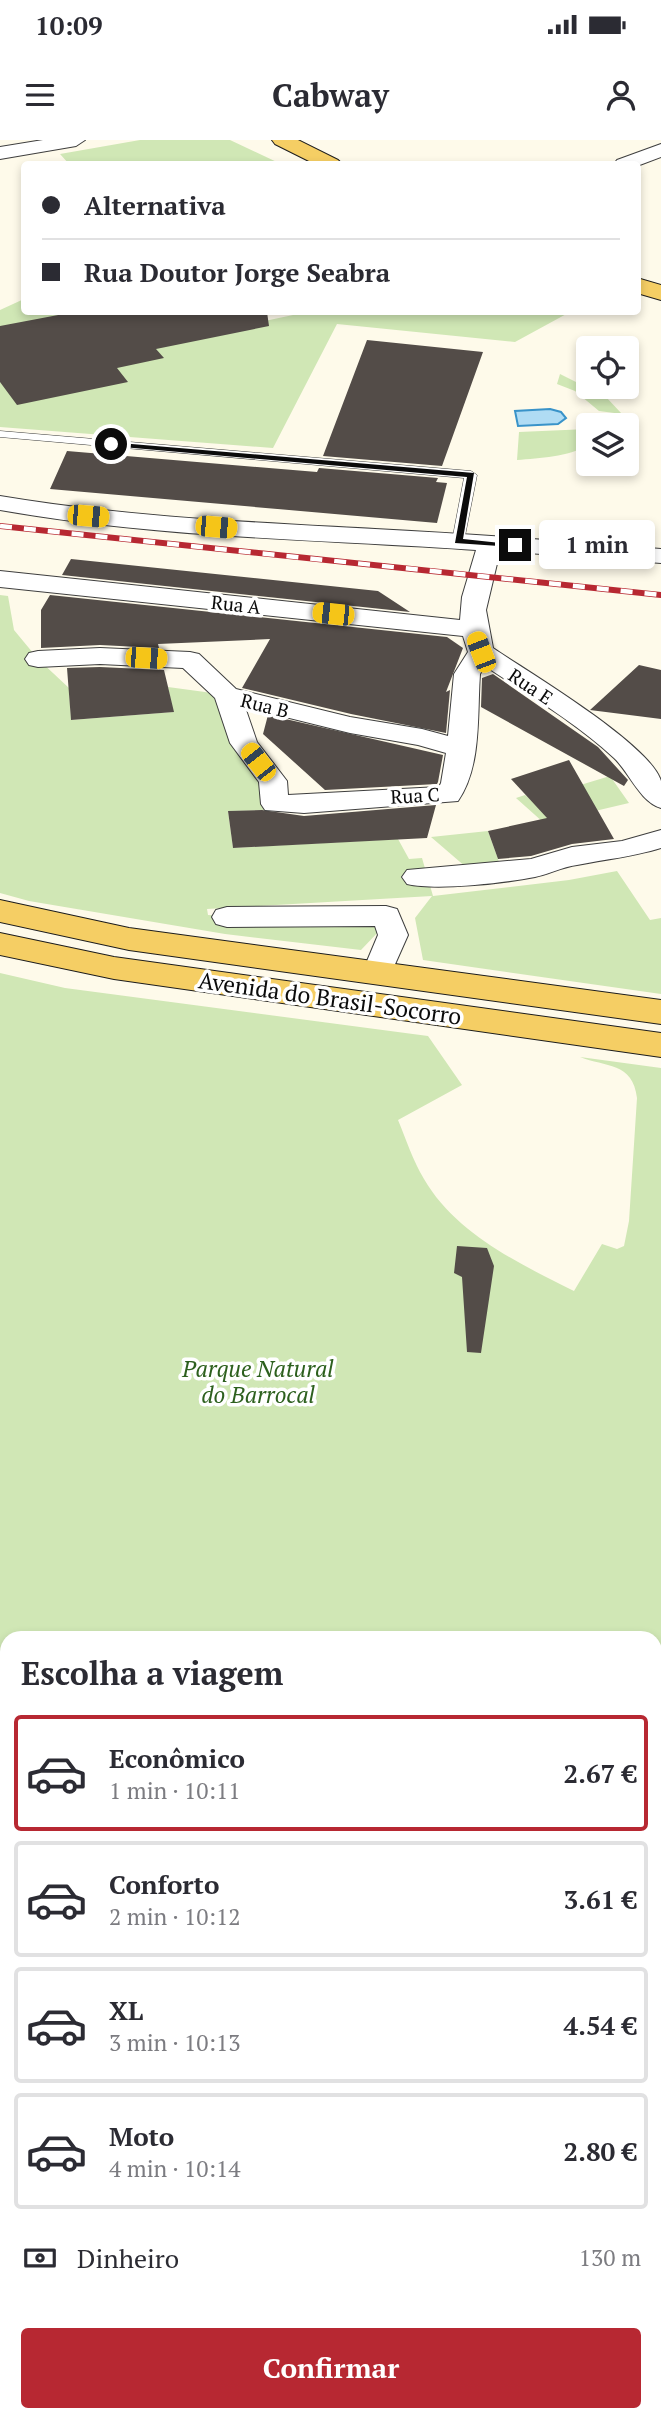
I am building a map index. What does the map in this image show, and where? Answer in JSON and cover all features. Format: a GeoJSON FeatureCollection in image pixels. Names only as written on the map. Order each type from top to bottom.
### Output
{"type":"FeatureCollection","features":[{"type":"Feature","properties":{"kind":"main road"},"geometry":{"type":"LineString","coordinates":[[282,140],[325,161]]}},
{"type":"Feature","properties":{"kind":"main road"},"geometry":{"type":"LineString","coordinates":[[641,286],[661,293]]}},
{"type":"Feature","properties":{"kind":"main road","name":"Avenida do Brasil-Socorro"},"geometry":{"type":"LineString","coordinates":[[0,911],[130,939],[661,1012]]}},
{"type":"Feature","properties":{"kind":"main road","name":"Avenida do Brasil-Socorro"},"geometry":{"type":"LineString","coordinates":[[0,944],[114,968],[661,1045]]}},
{"type":"Feature","properties":{"kind":"street"},"geometry":{"type":"LineString","coordinates":[[0,153],[76,140]]}},
{"type":"Feature","properties":{"kind":"street"},"geometry":{"type":"LineString","coordinates":[[632,161],[661,150]]}},
{"type":"Feature","properties":{"kind":"street"},"geometry":{"type":"LineString","coordinates":[[0,503],[62,514],[242,530],[458,541],[661,556]]}},
{"type":"Feature","properties":{"kind":"street"},"geometry":{"type":"LineString","coordinates":[[476,640],[474,598],[490,543]]}},
{"type":"Feature","properties":{"kind":"street","name":"Rua A"},"geometry":{"type":"LineString","coordinates":[[0,579],[476,640]]}},
{"type":"Feature","properties":{"kind":"street","name":"Rua C"},"geometry":{"type":"LineString","coordinates":[[227,695],[244,743],[273,781],[275,804],[448,795],[455,783],[461,749],[464,693],[476,640]]}},
{"type":"Feature","properties":{"kind":"street","name":"Rua E"},"geometry":{"type":"LineString","coordinates":[[476,640],[608,737],[631,759],[661,799]]}},
{"type":"Feature","properties":{"kind":"street","name":"Rua B"},"geometry":{"type":"LineString","coordinates":[[38,659],[100,656],[190,660],[227,695],[350,725],[422,737],[461,749]]}},
{"type":"Feature","properties":{"kind":"street"},"geometry":{"type":"LineString","coordinates":[[417,877],[460,876],[533,868],[572,856],[624,850],[661,839]]}},
{"type":"Feature","properties":{"kind":"street"},"geometry":{"type":"LineString","coordinates":[[227,917],[386,916],[393,935],[377,973]]}},
{"type":"Feature","properties":{"kind":"lane"},"geometry":{"type":"LineString","coordinates":[[0,434],[471,475],[458,541]]}},
{"type":"Feature","properties":{"kind":"green space"},"geometry":{"type":"Polygon","coordinates":[[[140,140],[230,140],[275,161],[66,161],[60,154],[140,140]]]}},
{"type":"Feature","properties":{"kind":"green space"},"geometry":{"type":"Polygon","coordinates":[[[21,300],[21,315],[108,315],[119,328],[0,331],[0,310],[21,300]]]}},
{"type":"Feature","properties":{"kind":"green space"},"geometry":{"type":"Polygon","coordinates":[[[293,315],[564,315],[515,342],[337,324],[273,448],[0,427],[0,366],[101,365],[142,347],[293,315]]]}},
{"type":"Feature","properties":{"kind":"green space"},"geometry":{"type":"Polygon","coordinates":[[[560,374],[576,382],[576,392],[575,391],[557,384],[560,374]]]}},
{"type":"Feature","properties":{"kind":"green space"},"geometry":{"type":"Polygon","coordinates":[[[585,399],[608,399],[621,413],[614,413],[599,411],[585,399]]]}},
{"type":"Feature","properties":{"kind":"green space"},"geometry":{"type":"Polygon","coordinates":[[[576,430],[576,450],[517,460],[519,432],[576,430]]]}},
{"type":"Feature","properties":{"kind":"green space"},"geometry":{"type":"Polygon","coordinates":[[[0,595],[8,596],[14,630],[38,659],[69,688],[71,720],[173,712],[168,687],[227,695],[273,810],[228,811],[233,848],[398,839],[409,859],[422,858],[433,896],[569,880],[617,871],[650,920],[661,918],[661,994],[423,960],[415,918],[432,896],[207,909],[208,915],[373,923],[381,929],[361,950],[225,934],[29,901],[0,893],[0,595]]]}},
{"type":"Feature","properties":{"kind":"green space"},"geometry":{"type":"Polygon","coordinates":[[[610,776],[629,803],[544,823],[516,798],[525,795],[531,800],[610,776]]]}},
{"type":"Feature","properties":{"kind":"green space"},"geometry":{"type":"Polygon","coordinates":[[[488,831],[499,862],[474,874],[431,837],[488,831]]]}},
{"type":"Feature","properties":{"kind":"green space","name":"Parque Natural do Barrocal"},"geometry":{"type":"Polygon","coordinates":[[[0,973],[65,988],[428,1036],[462,1085],[398,1120],[424,1179],[453,1216],[491,1246],[574,1291],[602,1244],[617,1249],[624,1246],[629,1221],[637,1098],[630,1078],[624,1072],[580,1057],[661,1068],[661,1631],[0,1631],[0,973]]]}},
{"type":"Feature","properties":{"kind":"water"},"geometry":{"type":"Polygon","coordinates":[[[550,409],[561,412],[566,418],[558,424],[518,426],[515,411],[550,409]]]}},
{"type":"Feature","properties":{"kind":"building"},"geometry":{"type":"Polygon","coordinates":[[[58,315],[267,315],[269,326],[156,349],[164,358],[117,368],[128,382],[17,405],[0,382],[0,326],[58,315]]]}},
{"type":"Feature","properties":{"kind":"building"},"geometry":{"type":"Polygon","coordinates":[[[367,340],[483,352],[442,466],[323,456],[367,340]]]}},
{"type":"Feature","properties":{"kind":"building"},"geometry":{"type":"Polygon","coordinates":[[[67,451],[317,472],[319,468],[438,478],[436,482],[447,483],[437,523],[50,489],[67,451]]]}},
{"type":"Feature","properties":{"kind":"building"},"geometry":{"type":"Polygon","coordinates":[[[71,559],[378,591],[410,612],[62,575],[71,559]]]}},
{"type":"Feature","properties":{"kind":"building"},"geometry":{"type":"Polygon","coordinates":[[[50,595],[447,637],[463,648],[446,692],[450,690],[446,733],[242,688],[270,639],[158,644],[159,648],[100,645],[41,648],[41,610],[50,595]]]}},
{"type":"Feature","properties":{"kind":"building"},"geometry":{"type":"Polygon","coordinates":[[[639,665],[661,670],[661,719],[590,710],[639,665]]]}},
{"type":"Feature","properties":{"kind":"building"},"geometry":{"type":"Polygon","coordinates":[[[67,668],[164,670],[174,712],[71,720],[67,668]]]}},
{"type":"Feature","properties":{"kind":"building"},"geometry":{"type":"Polygon","coordinates":[[[493,674],[598,747],[628,780],[624,786],[481,707],[482,678],[493,674]]]}},
{"type":"Feature","properties":{"kind":"building"},"geometry":{"type":"Polygon","coordinates":[[[268,715],[443,755],[438,782],[325,790],[263,734],[268,715]]]}},
{"type":"Feature","properties":{"kind":"building"},"geometry":{"type":"Polygon","coordinates":[[[569,760],[614,839],[572,844],[531,856],[498,859],[488,831],[547,818],[511,779],[569,760]]]}},
{"type":"Feature","properties":{"kind":"building"},"geometry":{"type":"Polygon","coordinates":[[[436,805],[427,838],[233,848],[228,811],[262,810],[304,816],[436,805]]]}},
{"type":"Feature","properties":{"kind":"building"},"geometry":{"type":"Polygon","coordinates":[[[457,1246],[487,1248],[494,1266],[481,1353],[467,1352],[462,1277],[454,1273],[457,1246]]]}},
{"type":"Feature","properties":{"kind":"railway"},"geometry":{"type":"LineString","coordinates":[[0,526],[661,595]]}},
{"type":"Feature","properties":{"kind":"route"},"geometry":{"type":"LineString","coordinates":[[111,444],[471,475],[458,541],[515,545]]}}]}
